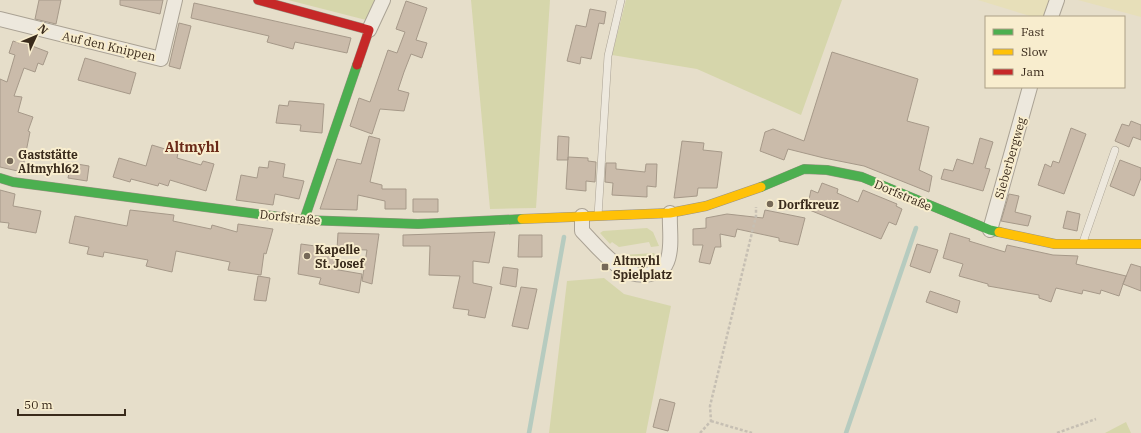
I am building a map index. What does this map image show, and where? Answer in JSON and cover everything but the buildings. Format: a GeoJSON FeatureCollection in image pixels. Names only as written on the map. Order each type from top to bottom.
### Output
{"type":"FeatureCollection","features":[{"type":"Feature","properties":{"kind":"main road"},"geometry":{"type":"LineString","coordinates":[[258,0],[369,30],[304,220]]}},
{"type":"Feature","properties":{"kind":"main road","name":"Dorfstraße"},"geometry":{"type":"LineString","coordinates":[[0,178],[13,182],[119,197],[304,220],[418,224],[670,213],[706,206],[754,190],[804,169],[827,170],[862,177],[990,230],[1055,244],[1141,244]]}},
{"type":"Feature","properties":{"kind":"street","name":"Auf den Knippen"},"geometry":{"type":"LineString","coordinates":[[0,19],[161,60],[175,0]]}},
{"type":"Feature","properties":{"kind":"street"},"geometry":{"type":"LineString","coordinates":[[369,30],[383,0]]}},
{"type":"Feature","properties":{"kind":"street"},"geometry":{"type":"LineString","coordinates":[[1051,16],[1057,0]]}},
{"type":"Feature","properties":{"kind":"street","name":"Sieberbergweg"},"geometry":{"type":"LineString","coordinates":[[990,230],[1030,88]]}},
{"type":"Feature","properties":{"kind":"street"},"geometry":{"type":"LineString","coordinates":[[582,216],[582,231],[605,254],[632,275],[646,276],[662,270],[667,262],[670,213]]}},
{"type":"Feature","properties":{"kind":"lane"},"geometry":{"type":"LineString","coordinates":[[598,216],[608,56],[621,0]]}},
{"type":"Feature","properties":{"kind":"lane"},"geometry":{"type":"LineString","coordinates":[[1082,244],[1115,150]]}},
{"type":"Feature","properties":{"kind":"path"},"geometry":{"type":"LineString","coordinates":[[700,433],[710,421],[710,406],[756,216],[757,196],[754,190]]}},
{"type":"Feature","properties":{"kind":"path"},"geometry":{"type":"LineString","coordinates":[[1057,433],[1096,419]]}},
{"type":"Feature","properties":{"kind":"path"},"geometry":{"type":"LineString","coordinates":[[710,421],[752,433]]}},
{"type":"Feature","properties":{"kind":"shaded area"},"geometry":{"type":"Polygon","coordinates":[[[978,0],[1054,0],[1048,16],[1030,16],[978,0]]]}},
{"type":"Feature","properties":{"kind":"shaded area"},"geometry":{"type":"Polygon","coordinates":[[[1078,0],[1141,0],[1141,17],[1078,0]]]}},
{"type":"Feature","properties":{"kind":"green space"},"geometry":{"type":"Polygon","coordinates":[[[288,0],[379,0],[370,21],[288,0]]]}},
{"type":"Feature","properties":{"kind":"green space"},"geometry":{"type":"Polygon","coordinates":[[[471,0],[550,0],[536,208],[490,209],[471,0]]]}},
{"type":"Feature","properties":{"kind":"green space"},"geometry":{"type":"Polygon","coordinates":[[[626,0],[842,0],[801,115],[697,69],[612,55],[626,0]]]}},
{"type":"Feature","properties":{"kind":"green space"},"geometry":{"type":"Polygon","coordinates":[[[647,228],[653,232],[659,246],[651,247],[649,242],[619,247],[612,242],[610,244],[600,233],[603,231],[647,228]]]}},
{"type":"Feature","properties":{"kind":"green space"},"geometry":{"type":"Polygon","coordinates":[[[654,253],[658,258],[656,262],[644,269],[634,266],[623,255],[654,253]]]}},
{"type":"Feature","properties":{"kind":"green space"},"geometry":{"type":"Polygon","coordinates":[[[604,278],[624,294],[671,306],[646,433],[549,433],[567,281],[604,278]]]}},
{"type":"Feature","properties":{"kind":"green space"},"geometry":{"type":"Polygon","coordinates":[[[1126,422],[1131,433],[1105,433],[1126,422]]]}},
{"type":"Feature","properties":{"kind":"waterway"},"geometry":{"type":"LineString","coordinates":[[846,433],[916,228]]}},
{"type":"Feature","properties":{"kind":"waterway"},"geometry":{"type":"LineString","coordinates":[[529,433],[564,237]]}},
{"type":"Feature","properties":{"kind":"traffic: fast"},"geometry":{"type":"LineString","coordinates":[[304,220],[357,65]]}},
{"type":"Feature","properties":{"kind":"traffic: fast"},"geometry":{"type":"LineString","coordinates":[[761,187],[804,169],[827,170],[862,177],[990,230],[999,232]]}},
{"type":"Feature","properties":{"kind":"traffic: fast"},"geometry":{"type":"LineString","coordinates":[[0,178],[13,182],[304,220],[418,224],[522,219]]}},
{"type":"Feature","properties":{"kind":"traffic: slow"},"geometry":{"type":"LineString","coordinates":[[522,219],[670,213],[706,206],[761,187]]}},
{"type":"Feature","properties":{"kind":"traffic: slow"},"geometry":{"type":"LineString","coordinates":[[999,232],[1055,244],[1141,244]]}},
{"type":"Feature","properties":{"kind":"traffic: jam"},"geometry":{"type":"LineString","coordinates":[[258,0],[369,30],[357,65]]}},
{"type":"Feature","properties":{"kind":"place","name":"Gaststätte Altmyhl62"},"geometry":{"type":"Point","coordinates":[10,161]}},
{"type":"Feature","properties":{"kind":"place","name":"Dorfkreuz"},"geometry":{"type":"Point","coordinates":[770,204]}},
{"type":"Feature","properties":{"kind":"place","name":"Kapelle St. Josef"},"geometry":{"type":"Point","coordinates":[307,256]}},
{"type":"Feature","properties":{"kind":"place","name":"Altmyhl Spielplatz"},"geometry":{"type":"Point","coordinates":[605,267]}},
{"type":"Feature","properties":{"kind":"district","name":"Altmyhl"},"geometry":{"type":"Point","coordinates":[192,147]}}]}
